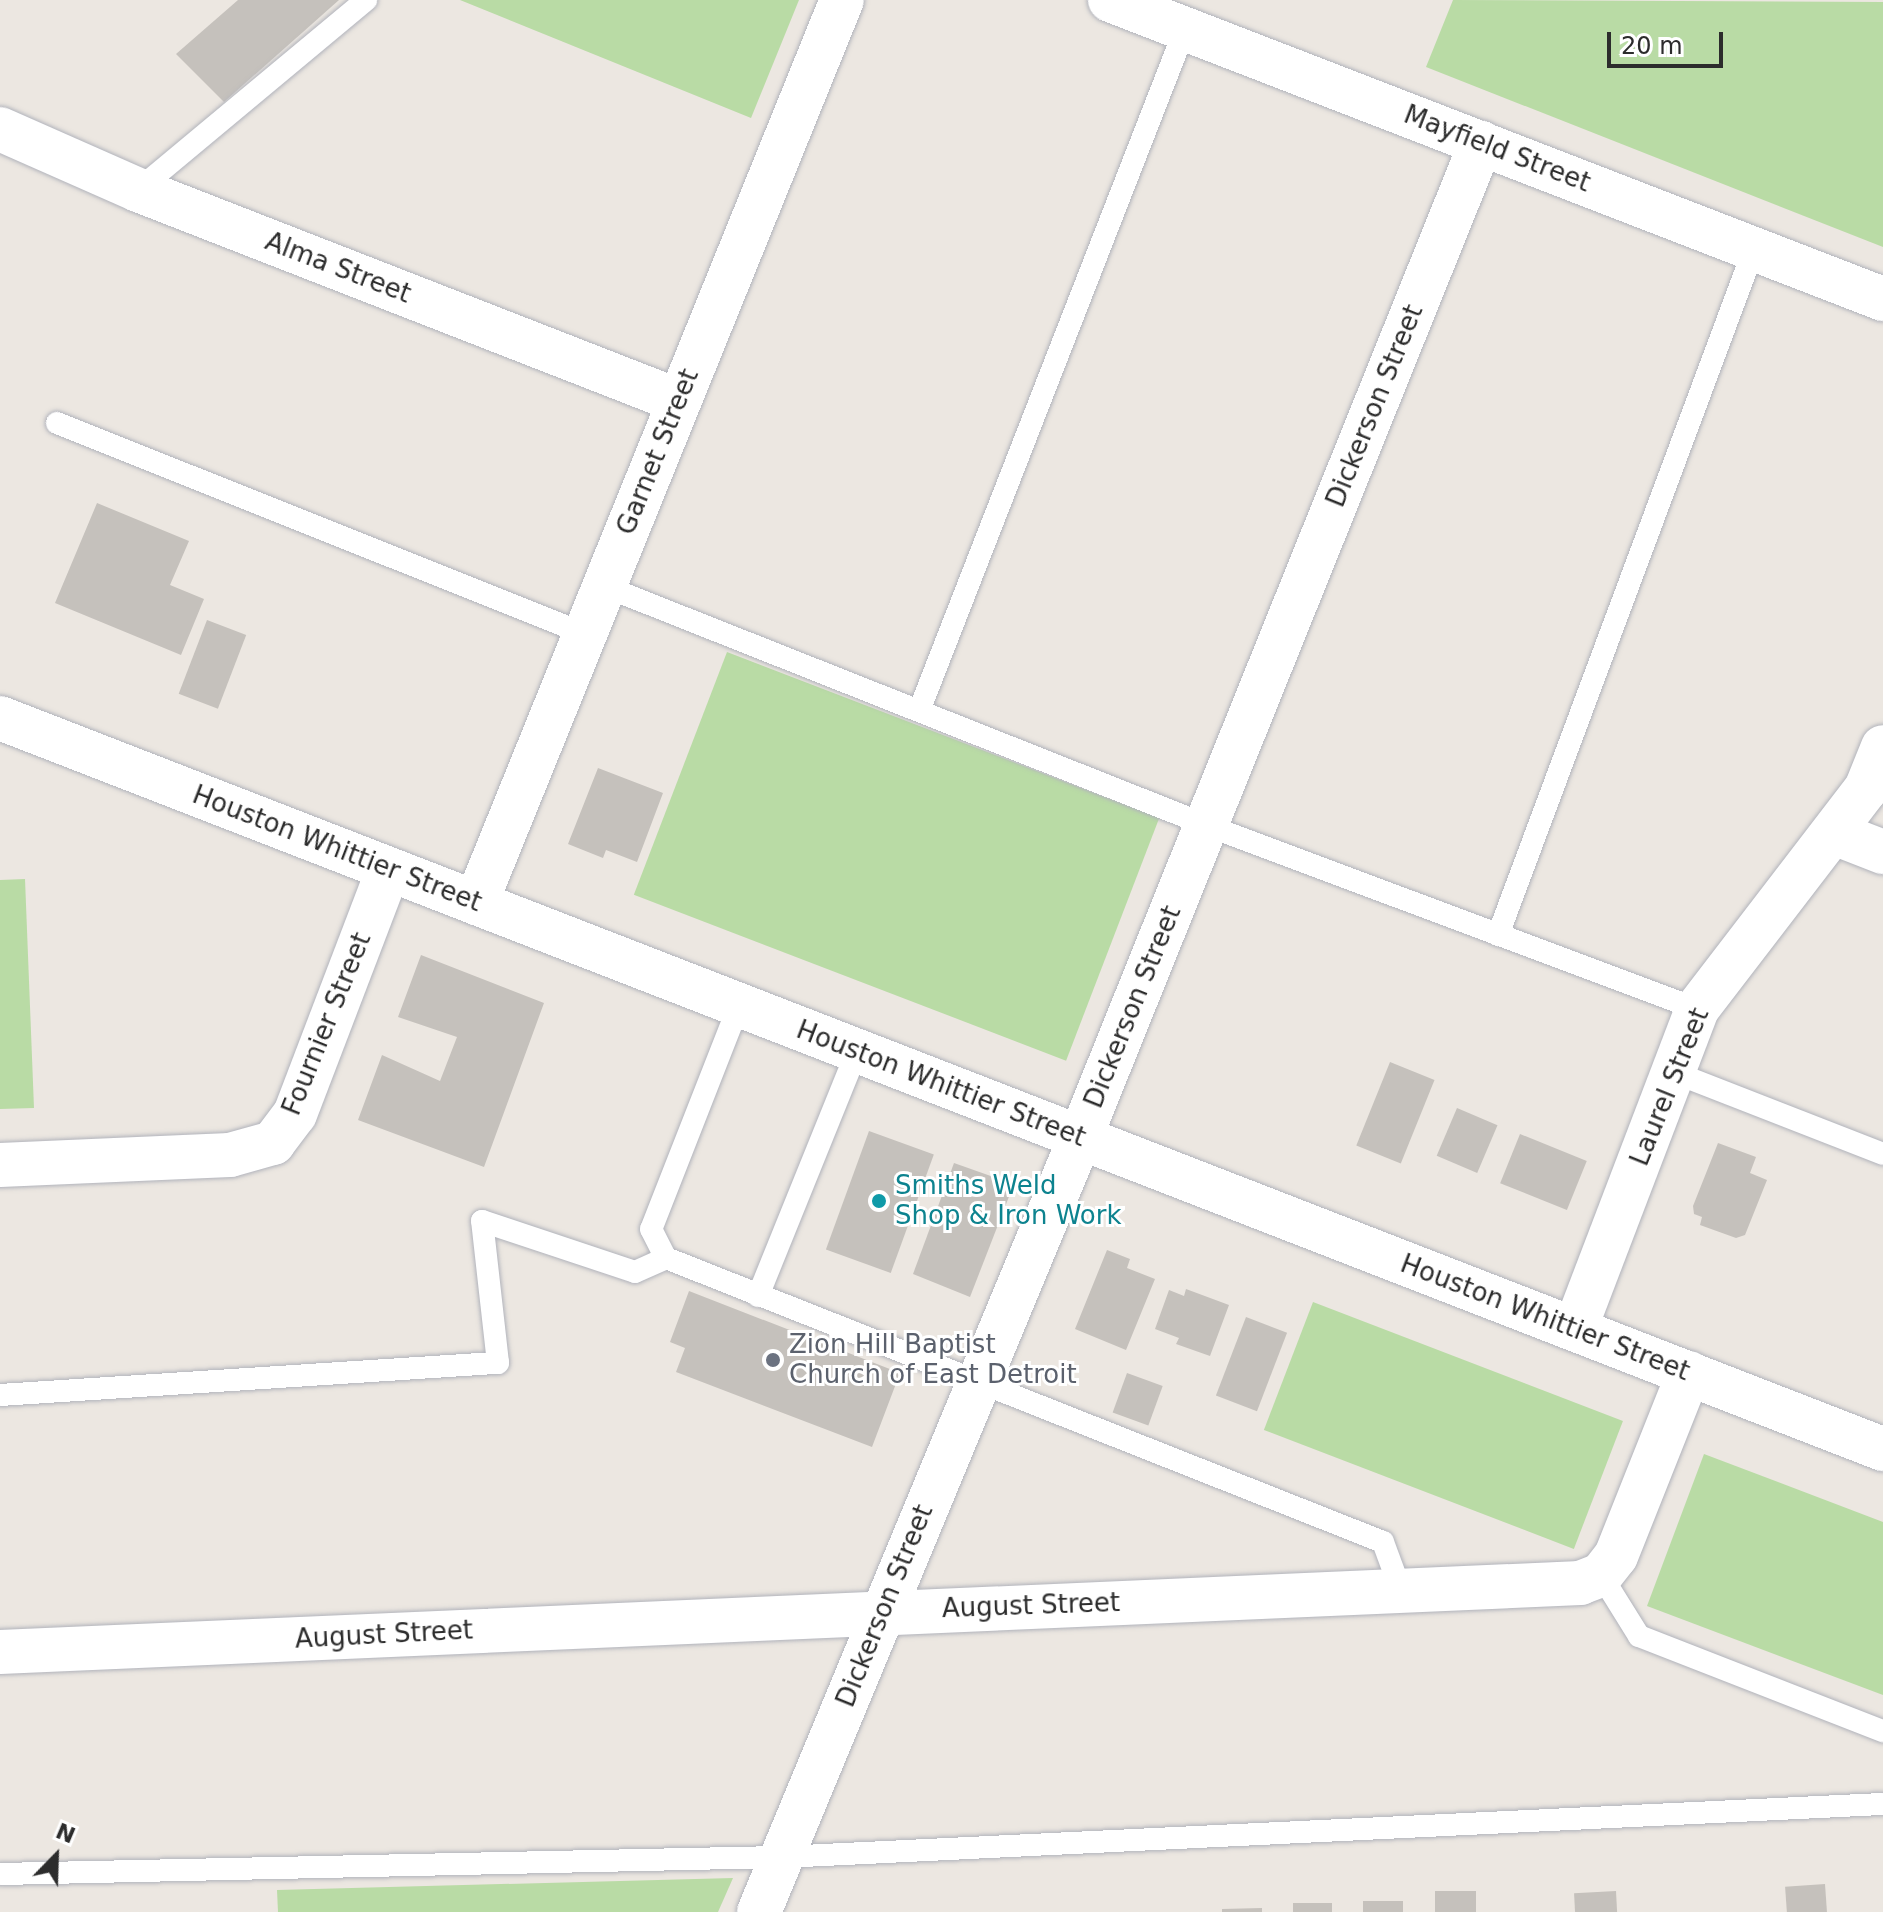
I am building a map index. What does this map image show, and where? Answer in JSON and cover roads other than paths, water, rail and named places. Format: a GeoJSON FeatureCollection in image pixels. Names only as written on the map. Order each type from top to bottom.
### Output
{"type":"FeatureCollection","features":[{"type":"Feature","properties":{"kind":"street","name":"Garnet Street"},"geometry":{"type":"LineString","coordinates":[[476,903],[842,0]]}},
{"type":"Feature","properties":{"kind":"street","name":"Mayfield Street"},"geometry":{"type":"LineString","coordinates":[[1110,0],[1883,299]]}},
{"type":"Feature","properties":{"kind":"street","name":"Alma Street"},"geometry":{"type":"LineString","coordinates":[[0,129],[138,190],[679,401]]}},
{"type":"Feature","properties":{"kind":"street","name":"Dickerson Street"},"geometry":{"type":"LineString","coordinates":[[759,1912],[1080,1138],[1481,143]]}},
{"type":"Feature","properties":{"kind":"street","name":"Houston Whittier Street"},"geometry":{"type":"LineString","coordinates":[[0,718],[1883,1449]]}},
{"type":"Feature","properties":{"kind":"street","name":"Laurel Street"},"geometry":{"type":"LineString","coordinates":[[1575,1329],[1697,1009],[1866,789],[1883,747]]}},
{"type":"Feature","properties":{"kind":"street"},"geometry":{"type":"LineString","coordinates":[[1834,833],[1883,852]]}},
{"type":"Feature","properties":{"kind":"street","name":"Fournier Street"},"geometry":{"type":"LineString","coordinates":[[0,1165],[230,1155],[273,1143],[295,1114],[388,870]]}},
{"type":"Feature","properties":{"kind":"street"},"geometry":{"type":"LineString","coordinates":[[1601,1575],[1616,1556],[1689,1373]]}},
{"type":"Feature","properties":{"kind":"street","name":"August Street"},"geometry":{"type":"LineString","coordinates":[[0,1652],[1580,1583],[1601,1575]]}},
{"type":"Feature","properties":{"kind":"lane"},"geometry":{"type":"LineString","coordinates":[[138,190],[366,0]]}},
{"type":"Feature","properties":{"kind":"lane"},"geometry":{"type":"LineString","coordinates":[[919,711],[1185,29]]}},
{"type":"Feature","properties":{"kind":"lane"},"geometry":{"type":"LineString","coordinates":[[1498,935],[1754,249]]}},
{"type":"Feature","properties":{"kind":"lane"},"geometry":{"type":"LineString","coordinates":[[57,423],[585,634]]}},
{"type":"Feature","properties":{"kind":"lane"},"geometry":{"type":"LineString","coordinates":[[604,586],[1206,825],[1697,1009]]}},
{"type":"Feature","properties":{"kind":"lane"},"geometry":{"type":"LineString","coordinates":[[739,1005],[651,1229],[666,1258],[1383,1542],[1401,1591]]}},
{"type":"Feature","properties":{"kind":"lane"},"geometry":{"type":"LineString","coordinates":[[758,1296],[857,1051]]}},
{"type":"Feature","properties":{"kind":"lane"},"geometry":{"type":"LineString","coordinates":[[1673,1072],[1883,1154]]}},
{"type":"Feature","properties":{"kind":"lane"},"geometry":{"type":"LineString","coordinates":[[0,1395],[498,1363],[482,1221],[635,1272],[666,1258]]}},
{"type":"Feature","properties":{"kind":"lane"},"geometry":{"type":"LineString","coordinates":[[1601,1575],[1639,1636],[1883,1731]]}},
{"type":"Feature","properties":{"kind":"lane"},"geometry":{"type":"LineString","coordinates":[[0,1874],[782,1857],[1883,1804]]}},
{"type":"Feature","properties":{"kind":"place","name":"Smiths Weld Shop & Iron Work"},"geometry":{"type":"Point","coordinates":[879,1201]}},
{"type":"Feature","properties":{"kind":"place","name":"Zion Hill Baptist Church of East Detroit"},"geometry":{"type":"Point","coordinates":[773,1360]}}]}
